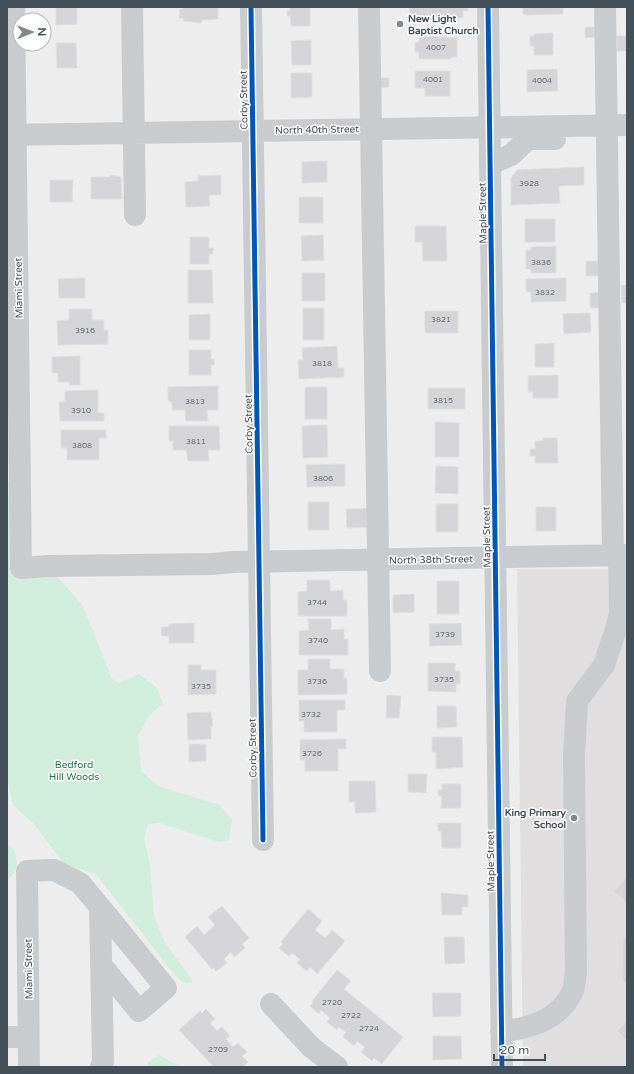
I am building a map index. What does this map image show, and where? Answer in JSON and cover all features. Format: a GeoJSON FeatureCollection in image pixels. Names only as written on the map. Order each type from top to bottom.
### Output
{"type":"FeatureCollection","features":[{"type":"Feature","properties":{"kind":"street","name":"Miami Street"},"geometry":{"type":"LineString","coordinates":[[14,7],[11,135],[21,568]]}},
{"type":"Feature","properties":{"kind":"street"},"geometry":{"type":"LineString","coordinates":[[132,7],[132,132],[135,215]]}},
{"type":"Feature","properties":{"kind":"street","name":"Corby Street"},"geometry":{"type":"LineString","coordinates":[[251,7],[263,840]]}},
{"type":"Feature","properties":{"kind":"street"},"geometry":{"type":"LineString","coordinates":[[368,7],[380,671]]}},
{"type":"Feature","properties":{"kind":"street","name":"Maple Street"},"geometry":{"type":"LineString","coordinates":[[488,7],[502,1067]]}},
{"type":"Feature","properties":{"kind":"street"},"geometry":{"type":"LineString","coordinates":[[501,1031],[521,1030],[536,1025],[559,1011],[572,990],[576,972],[574,756],[578,701],[604,665],[620,614],[613,130],[605,7]]}},
{"type":"Feature","properties":{"kind":"street","name":"North 40th Street"},"geometry":{"type":"LineString","coordinates":[[11,135],[490,126],[528,132],[613,130]]}},
{"type":"Feature","properties":{"kind":"street"},"geometry":{"type":"LineString","coordinates":[[490,164],[511,155],[528,132]]}},
{"type":"Feature","properties":{"kind":"street","name":"North 38th Street"},"geometry":{"type":"LineString","coordinates":[[21,568],[48,566],[620,555]]}},
{"type":"Feature","properties":{"kind":"street","name":"Miami Street"},"geometry":{"type":"LineString","coordinates":[[28,1067],[18,1037],[27,871],[54,870],[80,883],[100,907]]}},
{"type":"Feature","properties":{"kind":"street"},"geometry":{"type":"LineString","coordinates":[[100,907],[103,1062],[101,1067]]}},
{"type":"Feature","properties":{"kind":"street"},"geometry":{"type":"LineString","coordinates":[[100,907],[166,988],[139,1010],[102,966]]}},
{"type":"Feature","properties":{"kind":"street"},"geometry":{"type":"LineString","coordinates":[[271,1004],[311,1047],[337,1067]]}},
{"type":"Feature","properties":{"kind":"shaded area","name":"King Primary School"},"geometry":{"type":"Polygon","coordinates":[[[517,569],[627,569],[627,1067],[523,1067],[517,569]]]}},
{"type":"Feature","properties":{"kind":"green space","name":"Bedford Hill Woods"},"geometry":{"type":"Polygon","coordinates":[[[7,483],[9,483],[15,574],[54,573],[83,606],[112,679],[119,683],[139,674],[156,687],[163,703],[149,716],[138,736],[141,771],[158,786],[220,805],[232,820],[229,840],[219,842],[160,823],[148,824],[144,838],[150,864],[154,916],[164,941],[192,980],[192,984],[182,982],[169,968],[96,874],[64,864],[34,824],[13,805],[7,777],[7,483]]]}},
{"type":"Feature","properties":{"kind":"green space"},"geometry":{"type":"Polygon","coordinates":[[[7,844],[15,852],[17,869],[7,881],[7,844]]]}},
{"type":"Feature","properties":{"kind":"green space"},"geometry":{"type":"Polygon","coordinates":[[[159,1055],[181,1067],[148,1067],[148,1062],[159,1055]]]}},
{"type":"Feature","properties":{"kind":"building"},"geometry":{"type":"Polygon","coordinates":[[[56,7],[77,7],[77,24],[56,25],[56,7]]]}},
{"type":"Feature","properties":{"kind":"building"},"geometry":{"type":"Polygon","coordinates":[[[183,7],[218,7],[218,19],[202,20],[201,23],[183,21],[183,18],[179,18],[180,9],[183,9],[183,7]]]}},
{"type":"Feature","properties":{"kind":"building"},"geometry":{"type":"Polygon","coordinates":[[[290,7],[310,7],[310,26],[291,26],[290,16],[287,16],[287,11],[290,11],[290,7]]]}},
{"type":"Feature","properties":{"kind":"building"},"geometry":{"type":"Polygon","coordinates":[[[410,7],[468,7],[468,11],[463,11],[463,18],[458,18],[458,21],[440,21],[440,18],[410,18],[410,7]]]}},
{"type":"Feature","properties":{"kind":"building"},"geometry":{"type":"Polygon","coordinates":[[[523,7],[563,7],[563,14],[527,15],[523,14],[523,7]]]}},
{"type":"Feature","properties":{"kind":"building"},"geometry":{"type":"Polygon","coordinates":[[[585,27],[600,27],[600,37],[585,38],[585,27]]]}},
{"type":"Feature","properties":{"kind":"building"},"geometry":{"type":"Polygon","coordinates":[[[553,33],[553,55],[534,55],[534,46],[530,46],[530,36],[534,36],[534,34],[553,33]]]}},
{"type":"Feature","properties":{"kind":"building"},"geometry":{"type":"Polygon","coordinates":[[[419,36],[457,38],[457,57],[451,57],[451,59],[419,59],[419,52],[415,52],[415,43],[419,42],[419,36]]]}},
{"type":"Feature","properties":{"kind":"building"},"geometry":{"type":"Polygon","coordinates":[[[617,36],[627,36],[627,51],[617,51],[617,36]]]}},
{"type":"Feature","properties":{"kind":"building"},"geometry":{"type":"Polygon","coordinates":[[[311,40],[311,65],[292,65],[291,41],[311,40]]]}},
{"type":"Feature","properties":{"kind":"building"},"geometry":{"type":"Polygon","coordinates":[[[56,43],[76,43],[77,68],[57,68],[56,43]]]}},
{"type":"Feature","properties":{"kind":"building"},"geometry":{"type":"Polygon","coordinates":[[[557,69],[558,91],[527,92],[527,70],[557,69]]]}},
{"type":"Feature","properties":{"kind":"building"},"geometry":{"type":"Polygon","coordinates":[[[415,71],[450,71],[450,96],[425,96],[425,88],[415,88],[415,71]]]}},
{"type":"Feature","properties":{"kind":"building"},"geometry":{"type":"Polygon","coordinates":[[[291,73],[312,73],[312,97],[291,98],[291,73]]]}},
{"type":"Feature","properties":{"kind":"building"},"geometry":{"type":"Polygon","coordinates":[[[378,78],[389,78],[389,87],[379,88],[378,78]]]}},
{"type":"Feature","properties":{"kind":"building"},"geometry":{"type":"Polygon","coordinates":[[[327,161],[327,182],[302,183],[302,162],[327,161]]]}},
{"type":"Feature","properties":{"kind":"building"},"geometry":{"type":"Polygon","coordinates":[[[584,167],[584,185],[559,186],[560,203],[511,205],[511,178],[517,170],[584,167]]]}},
{"type":"Feature","properties":{"kind":"building"},"geometry":{"type":"Polygon","coordinates":[[[110,175],[121,177],[122,199],[91,199],[91,177],[110,177],[110,175]]]}},
{"type":"Feature","properties":{"kind":"building"},"geometry":{"type":"Polygon","coordinates":[[[221,175],[221,195],[209,195],[210,206],[186,207],[185,182],[198,181],[198,176],[221,175]]]}},
{"type":"Feature","properties":{"kind":"building"},"geometry":{"type":"Polygon","coordinates":[[[50,180],[73,180],[72,202],[50,202],[50,180]]]}},
{"type":"Feature","properties":{"kind":"building"},"geometry":{"type":"Polygon","coordinates":[[[299,197],[323,197],[323,223],[299,223],[299,197]]]}},
{"type":"Feature","properties":{"kind":"building"},"geometry":{"type":"Polygon","coordinates":[[[525,219],[555,219],[555,242],[525,242],[525,219]]]}},
{"type":"Feature","properties":{"kind":"building"},"geometry":{"type":"Polygon","coordinates":[[[415,226],[446,226],[447,261],[423,261],[422,242],[415,242],[415,226]]]}},
{"type":"Feature","properties":{"kind":"building"},"geometry":{"type":"Polygon","coordinates":[[[323,235],[324,260],[302,261],[301,236],[323,235]]]}},
{"type":"Feature","properties":{"kind":"building"},"geometry":{"type":"Polygon","coordinates":[[[190,237],[209,237],[209,248],[213,248],[213,254],[209,254],[209,264],[190,264],[190,237]]]}},
{"type":"Feature","properties":{"kind":"building"},"geometry":{"type":"Polygon","coordinates":[[[556,246],[556,273],[531,273],[531,269],[526,269],[526,250],[531,250],[531,247],[556,246]]]}},
{"type":"Feature","properties":{"kind":"building"},"geometry":{"type":"Polygon","coordinates":[[[586,261],[604,261],[604,276],[586,276],[586,261]]]}},
{"type":"Feature","properties":{"kind":"building"},"geometry":{"type":"Polygon","coordinates":[[[188,270],[212,270],[213,303],[188,303],[188,270]]]}},
{"type":"Feature","properties":{"kind":"building"},"geometry":{"type":"Polygon","coordinates":[[[302,273],[325,273],[325,301],[302,301],[302,273]]]}},
{"type":"Feature","properties":{"kind":"building"},"geometry":{"type":"Polygon","coordinates":[[[85,278],[85,298],[59,298],[58,279],[85,278]]]}},
{"type":"Feature","properties":{"kind":"building"},"geometry":{"type":"Polygon","coordinates":[[[566,278],[566,301],[531,302],[531,292],[526,292],[526,279],[566,278]]]}},
{"type":"Feature","properties":{"kind":"building"},"geometry":{"type":"Polygon","coordinates":[[[621,285],[627,285],[627,303],[622,303],[621,285]]]}},
{"type":"Feature","properties":{"kind":"building"},"geometry":{"type":"Polygon","coordinates":[[[606,292],[607,308],[590,308],[590,293],[606,292]]]}},
{"type":"Feature","properties":{"kind":"building"},"geometry":{"type":"Polygon","coordinates":[[[303,308],[324,308],[324,340],[303,340],[303,308]]]}},
{"type":"Feature","properties":{"kind":"building"},"geometry":{"type":"Polygon","coordinates":[[[69,309],[92,309],[92,320],[104,320],[104,330],[108,330],[108,344],[58,345],[57,321],[69,320],[69,309]]]}},
{"type":"Feature","properties":{"kind":"building"},"geometry":{"type":"Polygon","coordinates":[[[425,311],[458,311],[458,333],[425,333],[425,311]]]}},
{"type":"Feature","properties":{"kind":"building"},"geometry":{"type":"Polygon","coordinates":[[[590,313],[591,332],[564,334],[563,314],[590,313]]]}},
{"type":"Feature","properties":{"kind":"building"},"geometry":{"type":"Polygon","coordinates":[[[210,314],[210,340],[189,340],[189,315],[210,314]]]}},
{"type":"Feature","properties":{"kind":"building"},"geometry":{"type":"Polygon","coordinates":[[[554,343],[554,367],[535,367],[535,344],[554,343]]]}},
{"type":"Feature","properties":{"kind":"building"},"geometry":{"type":"Polygon","coordinates":[[[337,346],[338,368],[344,368],[344,377],[299,379],[298,360],[303,360],[302,348],[337,346]]]}},
{"type":"Feature","properties":{"kind":"building"},"geometry":{"type":"Polygon","coordinates":[[[189,350],[211,350],[211,359],[214,359],[214,365],[211,365],[211,375],[189,375],[189,350]]]}},
{"type":"Feature","properties":{"kind":"building"},"geometry":{"type":"Polygon","coordinates":[[[80,356],[80,385],[69,385],[70,382],[58,382],[58,373],[52,373],[52,357],[80,356]]]}},
{"type":"Feature","properties":{"kind":"building"},"geometry":{"type":"Polygon","coordinates":[[[558,375],[558,398],[533,398],[533,392],[528,392],[528,376],[558,375]]]}},
{"type":"Feature","properties":{"kind":"building"},"geometry":{"type":"Polygon","coordinates":[[[218,386],[218,410],[207,410],[208,421],[186,421],[185,410],[172,410],[172,402],[168,401],[168,387],[218,386]]]}},
{"type":"Feature","properties":{"kind":"building"},"geometry":{"type":"Polygon","coordinates":[[[305,387],[327,387],[327,419],[305,419],[305,387]]]}},
{"type":"Feature","properties":{"kind":"building"},"geometry":{"type":"Polygon","coordinates":[[[428,388],[465,388],[465,409],[428,409],[428,388]]]}},
{"type":"Feature","properties":{"kind":"building"},"geometry":{"type":"Polygon","coordinates":[[[98,390],[98,413],[104,413],[104,421],[60,421],[59,402],[65,402],[65,391],[98,390]]]}},
{"type":"Feature","properties":{"kind":"building"},"geometry":{"type":"Polygon","coordinates":[[[435,422],[459,423],[459,457],[435,457],[435,422]]]}},
{"type":"Feature","properties":{"kind":"building"},"geometry":{"type":"Polygon","coordinates":[[[327,425],[328,457],[303,458],[302,426],[327,425]]]}},
{"type":"Feature","properties":{"kind":"building"},"geometry":{"type":"Polygon","coordinates":[[[169,426],[219,426],[220,450],[208,450],[209,461],[188,461],[186,450],[173,450],[173,441],[169,441],[169,426]]]}},
{"type":"Feature","properties":{"kind":"building"},"geometry":{"type":"Polygon","coordinates":[[[61,430],[106,430],[106,438],[99,438],[99,460],[67,460],[67,448],[61,448],[61,430]]]}},
{"type":"Feature","properties":{"kind":"building"},"geometry":{"type":"Polygon","coordinates":[[[543,438],[557,438],[558,463],[535,463],[535,456],[530,456],[530,449],[535,449],[535,441],[543,441],[543,438]]]}},
{"type":"Feature","properties":{"kind":"building"},"geometry":{"type":"Polygon","coordinates":[[[345,464],[345,486],[307,487],[306,465],[345,464]]]}},
{"type":"Feature","properties":{"kind":"building"},"geometry":{"type":"Polygon","coordinates":[[[436,466],[458,467],[458,494],[435,493],[436,466]]]}},
{"type":"Feature","properties":{"kind":"building"},"geometry":{"type":"Polygon","coordinates":[[[308,502],[329,502],[329,530],[308,530],[308,502]]]}},
{"type":"Feature","properties":{"kind":"building"},"geometry":{"type":"Polygon","coordinates":[[[436,504],[458,504],[458,532],[436,532],[436,504]]]}},
{"type":"Feature","properties":{"kind":"building"},"geometry":{"type":"Polygon","coordinates":[[[536,507],[556,507],[556,531],[536,531],[536,507]]]}},
{"type":"Feature","properties":{"kind":"building"},"geometry":{"type":"Polygon","coordinates":[[[374,508],[375,527],[347,528],[346,509],[374,508]]]}},
{"type":"Feature","properties":{"kind":"building"},"geometry":{"type":"Polygon","coordinates":[[[307,580],[330,580],[330,591],[343,590],[343,600],[347,600],[347,616],[298,616],[298,592],[307,591],[307,580]]]}},
{"type":"Feature","properties":{"kind":"building"},"geometry":{"type":"Polygon","coordinates":[[[437,581],[459,581],[459,614],[437,614],[437,581]]]}},
{"type":"Feature","properties":{"kind":"building"},"geometry":{"type":"Polygon","coordinates":[[[414,594],[414,612],[393,613],[393,595],[414,594]]]}},
{"type":"Feature","properties":{"kind":"building"},"geometry":{"type":"Polygon","coordinates":[[[308,619],[331,619],[331,630],[344,629],[344,639],[348,639],[348,655],[299,655],[299,631],[309,630],[308,619]]]}},
{"type":"Feature","properties":{"kind":"building"},"geometry":{"type":"Polygon","coordinates":[[[194,623],[194,643],[169,643],[169,636],[162,636],[161,627],[169,627],[169,624],[194,623]]]}},
{"type":"Feature","properties":{"kind":"building"},"geometry":{"type":"Polygon","coordinates":[[[461,623],[462,645],[430,646],[429,624],[461,623]]]}},
{"type":"Feature","properties":{"kind":"building"},"geometry":{"type":"Polygon","coordinates":[[[308,659],[330,659],[330,669],[344,669],[344,678],[347,678],[347,694],[298,695],[298,670],[308,670],[308,659]]]}},
{"type":"Feature","properties":{"kind":"building"},"geometry":{"type":"Polygon","coordinates":[[[428,663],[455,663],[455,671],[460,671],[460,684],[456,684],[456,692],[428,691],[428,663]]]}},
{"type":"Feature","properties":{"kind":"building"},"geometry":{"type":"Polygon","coordinates":[[[188,665],[201,665],[201,670],[216,670],[216,694],[188,695],[188,665]]]}},
{"type":"Feature","properties":{"kind":"building"},"geometry":{"type":"Polygon","coordinates":[[[387,695],[401,696],[399,718],[386,718],[387,695]]]}},
{"type":"Feature","properties":{"kind":"building"},"geometry":{"type":"Polygon","coordinates":[[[299,700],[345,700],[345,710],[337,710],[337,732],[304,732],[304,721],[299,721],[299,700]]]}},
{"type":"Feature","properties":{"kind":"building"},"geometry":{"type":"Polygon","coordinates":[[[437,706],[456,706],[457,727],[437,728],[437,706]]]}},
{"type":"Feature","properties":{"kind":"building"},"geometry":{"type":"Polygon","coordinates":[[[211,712],[213,726],[211,726],[211,739],[188,740],[187,713],[211,712]]]}},
{"type":"Feature","properties":{"kind":"building"},"geometry":{"type":"Polygon","coordinates":[[[432,737],[462,737],[463,767],[436,769],[436,752],[432,752],[432,737]]]}},
{"type":"Feature","properties":{"kind":"building"},"geometry":{"type":"Polygon","coordinates":[[[346,739],[346,749],[338,749],[338,771],[305,771],[305,760],[300,760],[300,740],[346,739]]]}},
{"type":"Feature","properties":{"kind":"building"},"geometry":{"type":"Polygon","coordinates":[[[189,744],[206,744],[206,761],[189,762],[189,744]]]}},
{"type":"Feature","properties":{"kind":"building"},"geometry":{"type":"Polygon","coordinates":[[[408,774],[427,774],[426,793],[408,792],[408,774]]]}},
{"type":"Feature","properties":{"kind":"building"},"geometry":{"type":"Polygon","coordinates":[[[349,781],[375,781],[376,812],[355,813],[355,802],[349,802],[349,781]]]}},
{"type":"Feature","properties":{"kind":"building"},"geometry":{"type":"Polygon","coordinates":[[[442,784],[461,784],[461,808],[441,808],[442,796],[438,796],[438,790],[442,790],[442,784]]]}},
{"type":"Feature","properties":{"kind":"building"},"geometry":{"type":"Polygon","coordinates":[[[438,823],[461,823],[461,848],[442,848],[441,831],[438,831],[438,823]]]}},
{"type":"Feature","properties":{"kind":"building"},"geometry":{"type":"Polygon","coordinates":[[[627,877],[627,903],[614,891],[627,877]]]}},
{"type":"Feature","properties":{"kind":"building"},"geometry":{"type":"Polygon","coordinates":[[[441,893],[468,895],[468,907],[462,907],[462,915],[442,915],[441,893]]]}},
{"type":"Feature","properties":{"kind":"building"},"geometry":{"type":"Polygon","coordinates":[[[222,906],[249,938],[242,944],[245,948],[234,957],[231,952],[224,959],[227,963],[216,971],[213,968],[212,969],[185,937],[197,926],[204,935],[215,925],[208,917],[222,906]]]}},
{"type":"Feature","properties":{"kind":"building"},"geometry":{"type":"Polygon","coordinates":[[[308,909],[322,921],[315,930],[325,938],[332,930],[345,941],[317,974],[310,967],[307,971],[297,963],[300,959],[292,953],[289,956],[279,948],[283,944],[281,942],[308,909]]]}},
{"type":"Feature","properties":{"kind":"building"},"geometry":{"type":"Polygon","coordinates":[[[444,937],[464,937],[465,963],[445,964],[444,937]]]}},
{"type":"Feature","properties":{"kind":"building"},"geometry":{"type":"Polygon","coordinates":[[[627,937],[627,984],[622,979],[623,941],[627,937]]]}},
{"type":"Feature","properties":{"kind":"building"},"geometry":{"type":"Polygon","coordinates":[[[337,970],[351,981],[344,989],[403,1037],[382,1064],[374,1058],[372,1061],[361,1052],[365,1047],[357,1041],[354,1046],[343,1037],[346,1032],[339,1027],[337,1030],[327,1022],[330,1018],[321,1010],[319,1014],[310,1006],[313,1003],[312,1001],[337,970]]]}},
{"type":"Feature","properties":{"kind":"building"},"geometry":{"type":"Polygon","coordinates":[[[432,993],[461,993],[461,1016],[433,1017],[432,993]]]}},
{"type":"Feature","properties":{"kind":"building"},"geometry":{"type":"Polygon","coordinates":[[[206,1009],[215,1019],[210,1023],[217,1031],[222,1027],[230,1036],[226,1039],[233,1047],[238,1043],[247,1052],[242,1056],[248,1062],[243,1067],[214,1067],[179,1030],[200,1011],[202,1013],[206,1009]]]}},
{"type":"Feature","properties":{"kind":"building"},"geometry":{"type":"Polygon","coordinates":[[[627,1021],[627,1041],[617,1031],[627,1021]]]}},
{"type":"Feature","properties":{"kind":"building"},"geometry":{"type":"Polygon","coordinates":[[[433,1036],[461,1036],[462,1059],[433,1060],[433,1036]]]}},
{"type":"Feature","properties":{"kind":"cycle path"},"geometry":{"type":"LineString","coordinates":[[251,7],[263,840]]}},
{"type":"Feature","properties":{"kind":"cycle path"},"geometry":{"type":"LineString","coordinates":[[488,7],[502,1067]]}},
{"type":"Feature","properties":{"kind":"place","name":"New Light Baptist Church"},"geometry":{"type":"Point","coordinates":[400,24]}},
{"type":"Feature","properties":{"kind":"place","name":"King Primary School"},"geometry":{"type":"Point","coordinates":[574,818]}}]}
